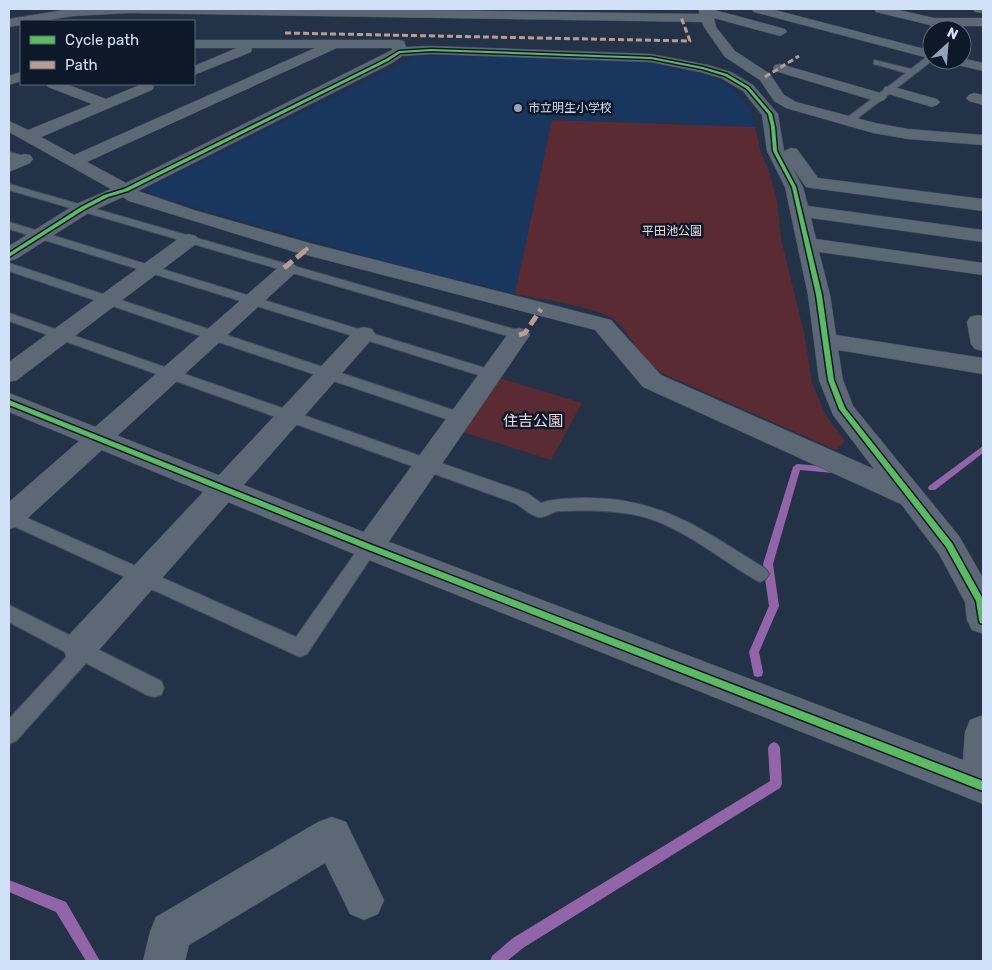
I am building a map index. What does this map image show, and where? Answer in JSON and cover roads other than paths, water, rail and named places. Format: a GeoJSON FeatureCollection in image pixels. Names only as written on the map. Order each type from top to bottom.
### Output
{"type":"FeatureCollection","features":[{"type":"Feature","properties":{"kind":"street"},"geometry":{"type":"LineString","coordinates":[[758,9],[922,53]]}},
{"type":"Feature","properties":{"kind":"street"},"geometry":{"type":"LineString","coordinates":[[880,9],[922,21]]}},
{"type":"Feature","properties":{"kind":"street"},"geometry":{"type":"LineString","coordinates":[[37,20],[106,10],[679,13],[706,16],[796,36]]}},
{"type":"Feature","properties":{"kind":"street"},"geometry":{"type":"LineString","coordinates":[[222,44],[246,10]]}},
{"type":"Feature","properties":{"kind":"street"},"geometry":{"type":"LineString","coordinates":[[285,33],[300,10]]}},
{"type":"Feature","properties":{"kind":"street"},"geometry":{"type":"LineString","coordinates":[[74,161],[340,39],[354,11]]}},
{"type":"Feature","properties":{"kind":"street"},"geometry":{"type":"LineString","coordinates":[[9,255],[83,208],[106,196],[126,190],[387,60],[399,48],[410,11]]}},
{"type":"Feature","properties":{"kind":"street"},"geometry":{"type":"LineString","coordinates":[[459,37],[464,12]]}},
{"type":"Feature","properties":{"kind":"street"},"geometry":{"type":"LineString","coordinates":[[516,38],[517,12]]}},
{"type":"Feature","properties":{"kind":"street"},"geometry":{"type":"LineString","coordinates":[[572,12],[574,38]]}},
{"type":"Feature","properties":{"kind":"street"},"geometry":{"type":"LineString","coordinates":[[626,13],[636,57]]}},
{"type":"Feature","properties":{"kind":"street"},"geometry":{"type":"LineString","coordinates":[[706,16],[760,40]]}},
{"type":"Feature","properties":{"kind":"street"},"geometry":{"type":"LineString","coordinates":[[706,16],[730,54],[765,77],[790,111],[908,134],[983,140]]}},
{"type":"Feature","properties":{"kind":"street"},"geometry":{"type":"LineString","coordinates":[[196,44],[259,44],[340,39],[399,48],[636,57],[669,61],[726,75],[748,88],[770,114],[773,127],[812,182],[983,205]]}},
{"type":"Feature","properties":{"kind":"street"},"geometry":{"type":"LineString","coordinates":[[195,71],[259,44]]}},
{"type":"Feature","properties":{"kind":"street"},"geometry":{"type":"LineString","coordinates":[[780,68],[884,93],[932,102]]}},
{"type":"Feature","properties":{"kind":"street"},"geometry":{"type":"LineString","coordinates":[[56,85],[106,104]]}},
{"type":"Feature","properties":{"kind":"street"},"geometry":{"type":"LineString","coordinates":[[28,136],[147,87]]}},
{"type":"Feature","properties":{"kind":"street"},"geometry":{"type":"LineString","coordinates":[[9,126],[126,190],[135,197],[209,221],[414,278],[603,325],[652,380],[912,498]]}},
{"type":"Feature","properties":{"kind":"street"},"geometry":{"type":"LineString","coordinates":[[785,146],[819,295],[831,380],[842,409],[949,546],[980,601],[983,620]]}},
{"type":"Feature","properties":{"kind":"street"},"geometry":{"type":"LineString","coordinates":[[9,167],[16,157]]}},
{"type":"Feature","properties":{"kind":"street"},"geometry":{"type":"LineString","coordinates":[[800,211],[983,236]]}},
{"type":"Feature","properties":{"kind":"street"},"geometry":{"type":"LineString","coordinates":[[9,374],[189,240]]}},
{"type":"Feature","properties":{"kind":"street"},"geometry":{"type":"LineString","coordinates":[[807,244],[983,269]]}},
{"type":"Feature","properties":{"kind":"street"},"geometry":{"type":"LineString","coordinates":[[9,518],[288,269]]}},
{"type":"Feature","properties":{"kind":"street"},"geometry":{"type":"LineString","coordinates":[[978,322],[983,344]]}},
{"type":"Feature","properties":{"kind":"street"},"geometry":{"type":"LineString","coordinates":[[82,650],[364,334]]}},
{"type":"Feature","properties":{"kind":"street"},"geometry":{"type":"LineString","coordinates":[[369,547],[519,335]]}},
{"type":"Feature","properties":{"kind":"street"},"geometry":{"type":"LineString","coordinates":[[826,341],[983,366]]}},
{"type":"Feature","properties":{"kind":"street"},"geometry":{"type":"LineString","coordinates":[[9,402],[369,547],[981,786],[983,732]]}},
{"type":"Feature","properties":{"kind":"street"},"geometry":{"type":"LineString","coordinates":[[164,961],[171,932],[332,836],[364,900]]}},
{"type":"Feature","properties":{"kind":"lane"},"geometry":{"type":"LineString","coordinates":[[877,62],[913,72]]}},
{"type":"Feature","properties":{"kind":"lane"},"geometry":{"type":"LineString","coordinates":[[847,122],[922,64]]}},
{"type":"Feature","properties":{"kind":"lane"},"geometry":{"type":"LineString","coordinates":[[9,187],[519,335]]}},
{"type":"Feature","properties":{"kind":"lane"},"geometry":{"type":"LineString","coordinates":[[9,225],[490,374]]}},
{"type":"Feature","properties":{"kind":"lane"},"geometry":{"type":"LineString","coordinates":[[9,267],[460,418]]}},
{"type":"Feature","properties":{"kind":"lane"},"geometry":{"type":"LineString","coordinates":[[9,317],[521,498],[540,511],[546,506],[587,504],[624,506],[649,512],[674,523],[760,574]]}},
{"type":"Feature","properties":{"kind":"lane"},"geometry":{"type":"LineString","coordinates":[[9,518],[300,648],[369,547]]}},
{"type":"Feature","properties":{"kind":"lane"},"geometry":{"type":"LineString","coordinates":[[9,613],[154,688]]}},
{"type":"Feature","properties":{"kind":"lane"},"geometry":{"type":"LineString","coordinates":[[9,734],[82,650]]}},
{"type":"Feature","properties":{"kind":"waterway"},"geometry":{"type":"LineString","coordinates":[[932,488],[983,449]]}},
{"type":"Feature","properties":{"kind":"waterway"},"geometry":{"type":"LineString","coordinates":[[758,672],[754,652],[774,606],[768,564],[797,467],[833,470]]}},
{"type":"Feature","properties":{"kind":"waterway"},"geometry":{"type":"LineString","coordinates":[[497,961],[518,943],[776,784],[774,748]]}},
{"type":"Feature","properties":{"kind":"waterway"},"geometry":{"type":"LineString","coordinates":[[9,886],[61,907],[93,961]]}},
{"type":"Feature","properties":{"kind":"place","name":"市立明生小学校"},"geometry":{"type":"Point","coordinates":[518,108]}},
{"type":"Feature","properties":{"kind":"park label","name":"平田池公園"},"geometry":{"type":"Point","coordinates":[672,231]}},
{"type":"Feature","properties":{"kind":"park label","name":"住吉公園"},"geometry":{"type":"Point","coordinates":[533,421]}}]}
